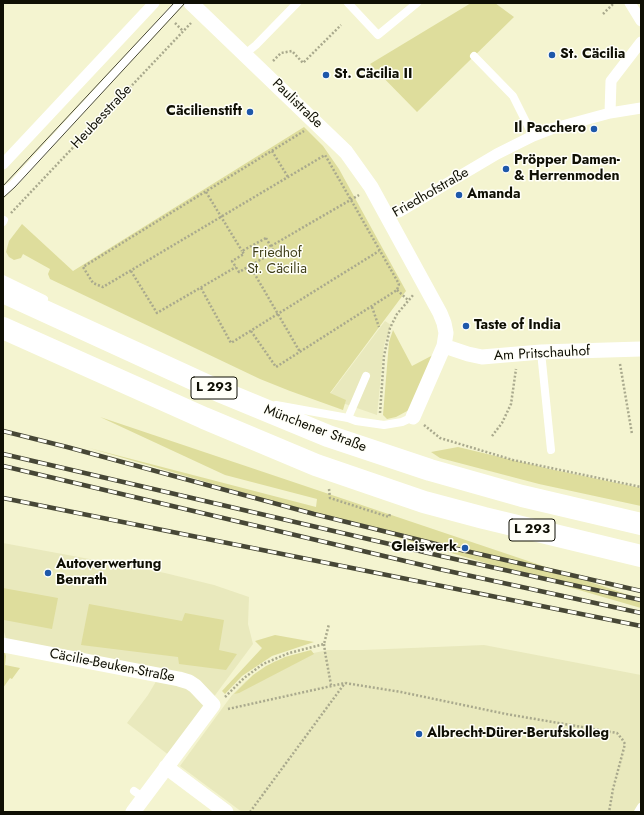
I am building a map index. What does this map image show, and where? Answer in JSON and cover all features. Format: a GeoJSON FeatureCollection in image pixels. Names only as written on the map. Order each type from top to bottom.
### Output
{"type":"FeatureCollection","features":[{"type":"Feature","properties":{"kind":"highway","name":"Münchener Straße"},"geometry":{"type":"LineString","coordinates":[[3,292],[272,414],[328,436],[430,470],[522,496],[641,524]]}},
{"type":"Feature","properties":{"kind":"highway","name":"L 293"},"geometry":{"type":"LineString","coordinates":[[3,328],[260,443],[323,468],[424,502],[641,556]]}},
{"type":"Feature","properties":{"kind":"street"},"geometry":{"type":"LineString","coordinates":[[3,164],[154,3]]}},
{"type":"Feature","properties":{"kind":"street"},"geometry":{"type":"LineString","coordinates":[[630,3],[641,21]]}},
{"type":"Feature","properties":{"kind":"street","name":"Paulistraße"},"geometry":{"type":"LineString","coordinates":[[196,8],[346,152],[371,187],[394,215]]}},
{"type":"Feature","properties":{"kind":"street"},"geometry":{"type":"LineString","coordinates":[[610,113],[611,81],[641,42]]}},
{"type":"Feature","properties":{"kind":"street","name":"Friedhofstraße"},"geometry":{"type":"LineString","coordinates":[[413,417],[444,346],[446,333],[444,323],[425,286],[394,215],[497,154],[533,136],[551,129],[610,113],[641,108]]}},
{"type":"Feature","properties":{"kind":"street","name":"Am Pritschauhof"},"geometry":{"type":"LineString","coordinates":[[444,346],[482,357],[541,352],[641,349]]}},
{"type":"Feature","properties":{"kind":"street","name":"Cäcilie-Beuken-Straße"},"geometry":{"type":"LineString","coordinates":[[3,645],[179,679],[189,682],[195,686],[213,705]]}},
{"type":"Feature","properties":{"kind":"street"},"geometry":{"type":"LineString","coordinates":[[133,812],[139,795],[166,767],[213,705]]}},
{"type":"Feature","properties":{"kind":"street"},"geometry":{"type":"LineString","coordinates":[[166,767],[226,812]]}},
{"type":"Feature","properties":{"kind":"lane","name":"Heubesstraße"},"geometry":{"type":"LineString","coordinates":[[3,192],[18,178],[179,3]]}},
{"type":"Feature","properties":{"kind":"lane"},"geometry":{"type":"LineString","coordinates":[[245,54],[256,45],[297,3]]}},
{"type":"Feature","properties":{"kind":"lane"},"geometry":{"type":"LineString","coordinates":[[348,3],[378,35],[416,3]]}},
{"type":"Feature","properties":{"kind":"lane"},"geometry":{"type":"LineString","coordinates":[[474,56],[513,96],[533,136]]}},
{"type":"Feature","properties":{"kind":"lane"},"geometry":{"type":"LineString","coordinates":[[3,279],[52,303]]}},
{"type":"Feature","properties":{"kind":"lane"},"geometry":{"type":"LineString","coordinates":[[541,352],[551,450]]}},
{"type":"Feature","properties":{"kind":"lane"},"geometry":{"type":"LineString","coordinates":[[348,418],[366,376]]}},
{"type":"Feature","properties":{"kind":"lane"},"geometry":{"type":"LineString","coordinates":[[271,403],[348,418],[356,421],[384,425],[402,422],[413,417]]}},
{"type":"Feature","properties":{"kind":"lane"},"geometry":{"type":"LineString","coordinates":[[638,812],[641,807]]}},
{"type":"Feature","properties":{"kind":"path"},"geometry":{"type":"LineString","coordinates":[[603,14],[614,3]]}},
{"type":"Feature","properties":{"kind":"path","name":"Heubesstraße"},"geometry":{"type":"LineString","coordinates":[[4,221],[183,31],[196,8]]}},
{"type":"Feature","properties":{"kind":"path"},"geometry":{"type":"LineString","coordinates":[[173,21],[183,31]]}},
{"type":"Feature","properties":{"kind":"path"},"geometry":{"type":"LineString","coordinates":[[262,71],[281,53],[292,51],[303,63],[341,25]]}},
{"type":"Feature","properties":{"kind":"path"},"geometry":{"type":"LineString","coordinates":[[305,131],[83,267],[93,283],[103,287],[324,156]]}},
{"type":"Feature","properties":{"kind":"path"},"geometry":{"type":"LineString","coordinates":[[251,331],[276,367],[397,290],[399,284],[320,149]]}},
{"type":"Feature","properties":{"kind":"path"},"geometry":{"type":"LineString","coordinates":[[272,151],[288,177]]}},
{"type":"Feature","properties":{"kind":"path"},"geometry":{"type":"LineString","coordinates":[[206,192],[221,217],[242,251],[244,254],[232,261],[239,272],[274,252],[266,238],[242,251]]}},
{"type":"Feature","properties":{"kind":"path"},"geometry":{"type":"LineString","coordinates":[[271,246],[355,198]]}},
{"type":"Feature","properties":{"kind":"path"},"geometry":{"type":"LineString","coordinates":[[201,288],[231,343],[379,251]]}},
{"type":"Feature","properties":{"kind":"path"},"geometry":{"type":"LineString","coordinates":[[250,266],[300,352]]}},
{"type":"Feature","properties":{"kind":"path"},"geometry":{"type":"LineString","coordinates":[[131,271],[157,313],[236,267]]}},
{"type":"Feature","properties":{"kind":"path"},"geometry":{"type":"LineString","coordinates":[[384,425],[380,416],[384,356],[390,328],[397,314],[408,300],[416,291],[425,286]]}},
{"type":"Feature","properties":{"kind":"path"},"geometry":{"type":"LineString","coordinates":[[397,290],[408,300]]}},
{"type":"Feature","properties":{"kind":"path"},"geometry":{"type":"LineString","coordinates":[[372,307],[379,327]]}},
{"type":"Feature","properties":{"kind":"path"},"geometry":{"type":"LineString","coordinates":[[618,350],[632,434]]}},
{"type":"Feature","properties":{"kind":"path"},"geometry":{"type":"LineString","coordinates":[[492,436],[502,423],[511,404],[515,382],[517,354]]}},
{"type":"Feature","properties":{"kind":"path"},"geometry":{"type":"LineString","coordinates":[[413,417],[440,438],[513,460],[641,486]]}},
{"type":"Feature","properties":{"kind":"path"},"geometry":{"type":"LineString","coordinates":[[328,487],[330,498],[389,517],[390,514]]}},
{"type":"Feature","properties":{"kind":"path"},"geometry":{"type":"LineString","coordinates":[[329,624],[324,644],[324,652],[331,685]]}},
{"type":"Feature","properties":{"kind":"path"},"geometry":{"type":"LineString","coordinates":[[324,644],[289,653],[263,664],[244,678],[227,696],[213,705],[220,711],[331,685],[346,683],[401,692],[506,714],[617,734],[626,744],[613,789],[609,812]]}},
{"type":"Feature","properties":{"kind":"path"},"geometry":{"type":"LineString","coordinates":[[250,812],[346,683]]}},
{"type":"Feature","properties":{"kind":"shaded area"},"geometry":{"type":"Polygon","coordinates":[[[385,321],[391,325],[384,346],[377,415],[331,399],[330,394],[385,321]]]}},
{"type":"Feature","properties":{"kind":"shaded area"},"geometry":{"type":"Polygon","coordinates":[[[3,543],[165,573],[214,585],[249,597],[248,624],[253,644],[170,756],[127,723],[148,695],[158,678],[7,641],[3,629],[3,543]]]}},
{"type":"Feature","properties":{"kind":"shaded area","name":"Albrecht-Dürer-Berufskolleg"},"geometry":{"type":"Polygon","coordinates":[[[484,645],[641,675],[641,812],[242,812],[180,766],[232,695],[246,681],[275,661],[328,650],[484,645]]]}},
{"type":"Feature","properties":{"kind":"green space"},"geometry":{"type":"Polygon","coordinates":[[[471,3],[495,3],[514,17],[417,112],[370,64],[471,3]]]}},
{"type":"Feature","properties":{"kind":"green space","name":"Friedhof St. Cäcilia"},"geometry":{"type":"Polygon","coordinates":[[[304,127],[323,146],[339,169],[406,291],[330,393],[346,400],[343,410],[260,379],[50,279],[48,274],[50,269],[23,254],[21,258],[14,260],[9,257],[6,252],[9,241],[22,224],[73,271],[304,127]]]}},
{"type":"Feature","properties":{"kind":"green space"},"geometry":{"type":"Polygon","coordinates":[[[393,330],[412,366],[433,355],[409,410],[396,417],[387,419],[383,415],[389,342],[393,330]]]}},
{"type":"Feature","properties":{"kind":"green space"},"geometry":{"type":"Polygon","coordinates":[[[100,417],[641,599],[641,608],[89,448],[316,507],[317,499],[225,475],[100,417]]]}},
{"type":"Feature","properties":{"kind":"green space"},"geometry":{"type":"Polygon","coordinates":[[[458,447],[550,469],[641,488],[641,506],[539,484],[440,458],[431,452],[458,447]]]}},
{"type":"Feature","properties":{"kind":"green space"},"geometry":{"type":"Polygon","coordinates":[[[3,588],[58,598],[52,629],[4,620],[3,588]]]}},
{"type":"Feature","properties":{"kind":"green space"},"geometry":{"type":"Polygon","coordinates":[[[89,604],[182,621],[185,613],[224,620],[219,650],[237,654],[226,670],[179,664],[178,657],[81,645],[89,604]]]}},
{"type":"Feature","properties":{"kind":"green space"},"geometry":{"type":"Polygon","coordinates":[[[275,635],[314,642],[272,656],[242,676],[225,694],[222,691],[262,648],[255,641],[275,635]]]}},
{"type":"Feature","properties":{"kind":"green space"},"geometry":{"type":"Polygon","coordinates":[[[311,650],[314,654],[239,693],[234,694],[253,675],[266,666],[285,657],[311,650]]]}},
{"type":"Feature","properties":{"kind":"green space"},"geometry":{"type":"Polygon","coordinates":[[[3,653],[5,653],[6,656],[5,665],[20,668],[3,688],[3,653]]]}},
{"type":"Feature","properties":{"kind":"tram line"},"geometry":{"type":"LineString","coordinates":[[3,186],[174,3]]}},
{"type":"Feature","properties":{"kind":"tram line"},"geometry":{"type":"LineString","coordinates":[[3,198],[15,187],[185,3]]}},
{"type":"Feature","properties":{"kind":"railway"},"geometry":{"type":"LineString","coordinates":[[3,431],[314,514],[444,546],[641,591]]}},
{"type":"Feature","properties":{"kind":"railway"},"geometry":{"type":"LineString","coordinates":[[3,454],[441,556],[641,600]]}},
{"type":"Feature","properties":{"kind":"railway"},"geometry":{"type":"LineString","coordinates":[[3,466],[439,569],[641,613]]}},
{"type":"Feature","properties":{"kind":"railway"},"geometry":{"type":"LineString","coordinates":[[3,498],[641,626]]}},
{"type":"Feature","properties":{"kind":"place","name":"St. Cäcilia"},"geometry":{"type":"Point","coordinates":[552,55]}},
{"type":"Feature","properties":{"kind":"place","name":"St. Cäcilia II"},"geometry":{"type":"Point","coordinates":[326,75]}},
{"type":"Feature","properties":{"kind":"place","name":"Cäcilienstift"},"geometry":{"type":"Point","coordinates":[250,112]}},
{"type":"Feature","properties":{"kind":"place","name":"Il Pacchero"},"geometry":{"type":"Point","coordinates":[594,129]}},
{"type":"Feature","properties":{"kind":"place","name":"Pröpper Damen- & Herrenmoden"},"geometry":{"type":"Point","coordinates":[506,169]}},
{"type":"Feature","properties":{"kind":"place","name":"Amanda"},"geometry":{"type":"Point","coordinates":[459,195]}},
{"type":"Feature","properties":{"kind":"place","name":"Taste of India"},"geometry":{"type":"Point","coordinates":[466,326]}},
{"type":"Feature","properties":{"kind":"place","name":"Gleiswerk"},"geometry":{"type":"Point","coordinates":[465,548]}},
{"type":"Feature","properties":{"kind":"place","name":"Autoverwertung Benrath"},"geometry":{"type":"Point","coordinates":[48,573]}},
{"type":"Feature","properties":{"kind":"place","name":"Albrecht-Dürer-Berufskolleg"},"geometry":{"type":"Point","coordinates":[419,734]}}]}
